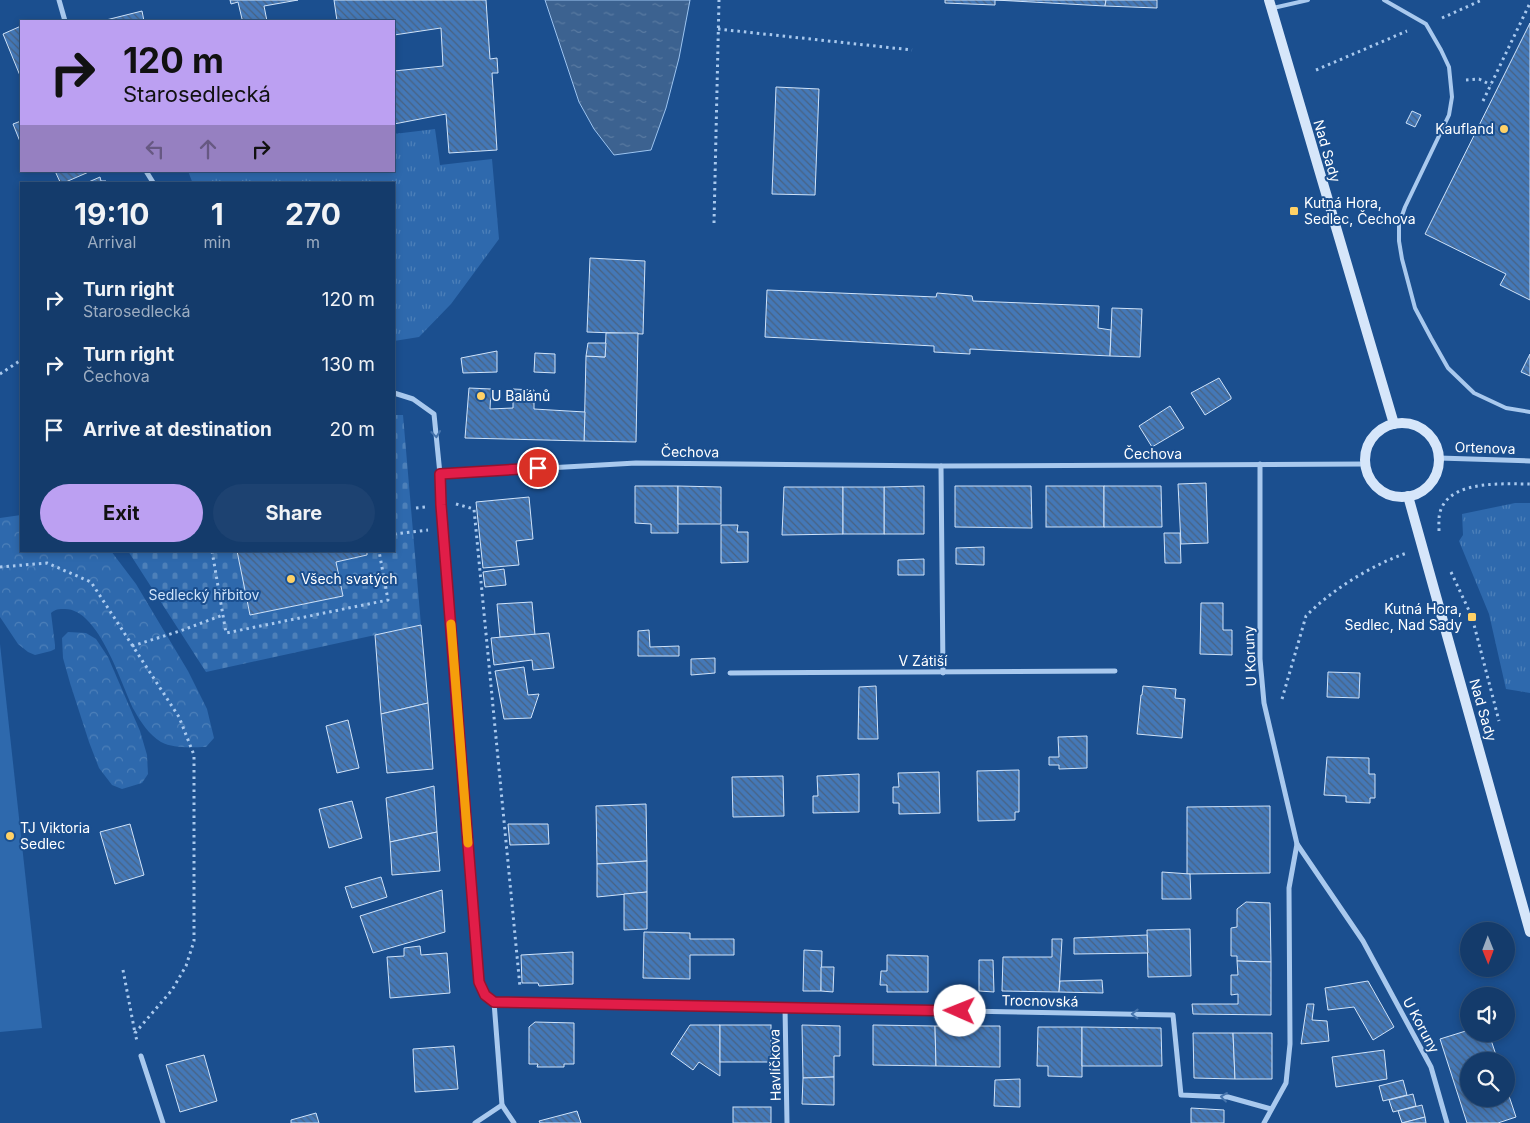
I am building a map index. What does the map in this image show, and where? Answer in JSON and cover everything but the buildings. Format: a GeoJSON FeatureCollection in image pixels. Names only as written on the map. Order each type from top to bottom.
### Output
{"type":"FeatureCollection","features":[{"type":"Feature","properties":{"kind":"street"},"geometry":{"type":"LineString","coordinates":[[59,0],[65,20]]}},
{"type":"Feature","properties":{"kind":"street","name":"Nad Sady"},"geometry":{"type":"LineString","coordinates":[[1270,4],[1394,424]]}},
{"type":"Feature","properties":{"kind":"street"},"geometry":{"type":"LineString","coordinates":[[395,393],[413,398],[434,414],[479,982],[485,995],[494,1002],[502,1105],[514,1123]]}},
{"type":"Feature","properties":{"kind":"street"},"geometry":{"type":"LineString","coordinates":[[1394,424],[1410,424],[1424,430],[1437,447],[1439,458],[1438,469],[1428,487],[1419,493],[1408,496],[1396,496],[1385,492],[1375,485],[1368,475],[1365,464],[1366,453],[1372,439],[1384,428],[1394,424]]}},
{"type":"Feature","properties":{"kind":"street","name":"Ortenova"},"geometry":{"type":"LineString","coordinates":[[1439,458],[1530,461]]}},
{"type":"Feature","properties":{"kind":"street","name":"Čechova"},"geometry":{"type":"LineString","coordinates":[[440,474],[636,463],[941,466],[1365,464]]}},
{"type":"Feature","properties":{"kind":"street","name":"U Koruny"},"geometry":{"type":"LineString","coordinates":[[1260,464],[1260,659],[1266,711],[1297,844],[1363,941],[1418,1042],[1431,1068],[1446,1123]]}},
{"type":"Feature","properties":{"kind":"street"},"geometry":{"type":"LineString","coordinates":[[941,466],[943,672]]}},
{"type":"Feature","properties":{"kind":"street","name":"Nad Sady"},"geometry":{"type":"LineString","coordinates":[[1408,496],[1530,932]]}},
{"type":"Feature","properties":{"kind":"street","name":"V Zátiší"},"geometry":{"type":"LineString","coordinates":[[730,673],[1115,671]]}},
{"type":"Feature","properties":{"kind":"street","name":"U Koruny"},"geometry":{"type":"LineString","coordinates":[[1264,1123],[1286,1083],[1290,1044],[1289,888],[1297,844]]}},
{"type":"Feature","properties":{"kind":"street","name":"Trocnovská"},"geometry":{"type":"LineString","coordinates":[[494,1002],[1173,1015],[1181,1095],[1228,1097],[1272,1109]]}},
{"type":"Feature","properties":{"kind":"street","name":"Havlíčkova"},"geometry":{"type":"LineString","coordinates":[[786,1007],[788,1123]]}},
{"type":"Feature","properties":{"kind":"street"},"geometry":{"type":"LineString","coordinates":[[141,1056],[163,1123]]}},
{"type":"Feature","properties":{"kind":"street"},"geometry":{"type":"LineString","coordinates":[[475,1123],[502,1105]]}},
{"type":"Feature","properties":{"kind":"lane"},"geometry":{"type":"LineString","coordinates":[[1270,4],[1308,0]]}},
{"type":"Feature","properties":{"kind":"lane"},"geometry":{"type":"LineString","coordinates":[[1384,0],[1426,24],[1442,50],[1450,74],[1452,97],[1449,115],[1405,206],[1399,224],[1402,259],[1415,308],[1448,368],[1474,393],[1506,408],[1530,412]]}},
{"type":"Feature","properties":{"kind":"path"},"geometry":{"type":"LineString","coordinates":[[714,223],[719,0]]}},
{"type":"Feature","properties":{"kind":"path"},"geometry":{"type":"LineString","coordinates":[[1442,18],[1482,0]]}},
{"type":"Feature","properties":{"kind":"path"},"geometry":{"type":"LineString","coordinates":[[1483,101],[1530,3]]}},
{"type":"Feature","properties":{"kind":"path"},"geometry":{"type":"LineString","coordinates":[[718,29],[912,50]]}},
{"type":"Feature","properties":{"kind":"path"},"geometry":{"type":"LineString","coordinates":[[1316,70],[1410,30]]}},
{"type":"Feature","properties":{"kind":"path"},"geometry":{"type":"LineString","coordinates":[[1479,79],[1491,85]]}},
{"type":"Feature","properties":{"kind":"path"},"geometry":{"type":"LineString","coordinates":[[0,374],[20,361]]}},
{"type":"Feature","properties":{"kind":"path"},"geometry":{"type":"LineString","coordinates":[[1439,535],[1439,517],[1442,507],[1449,498],[1478,485],[1530,484]]}},
{"type":"Feature","properties":{"kind":"path"},"geometry":{"type":"LineString","coordinates":[[454,504],[474,509],[522,1002]]}},
{"type":"Feature","properties":{"kind":"path"},"geometry":{"type":"LineString","coordinates":[[395,534],[443,528]]}},
{"type":"Feature","properties":{"kind":"path"},"geometry":{"type":"LineString","coordinates":[[212,552],[226,633],[388,600],[379,552]]}},
{"type":"Feature","properties":{"kind":"path"},"geometry":{"type":"LineString","coordinates":[[1266,711],[1279,709],[1306,616],[1358,576],[1377,565],[1405,554]]}},
{"type":"Feature","properties":{"kind":"path"},"geometry":{"type":"LineString","coordinates":[[0,567],[47,563],[91,582],[179,717],[194,755],[194,941],[186,966],[172,990],[135,1033]]}},
{"type":"Feature","properties":{"kind":"path"},"geometry":{"type":"LineString","coordinates":[[1448,566],[1472,617],[1499,721]]}},
{"type":"Feature","properties":{"kind":"path"},"geometry":{"type":"LineString","coordinates":[[132,646],[223,615]]}},
{"type":"Feature","properties":{"kind":"path"},"geometry":{"type":"LineString","coordinates":[[123,970],[141,1056]]}},
{"type":"Feature","properties":{"kind":"green space"},"geometry":{"type":"Polygon","coordinates":[[[435,129],[440,165],[492,159],[499,239],[451,304],[419,337],[395,341],[395,182],[192,182],[188,172],[395,172],[395,134],[435,129]]]}},
{"type":"Feature","properties":{"kind":"green space","name":"Sedlecký hřbitov"},"geometry":{"type":"Polygon","coordinates":[[[395,415],[403,415],[421,625],[206,672],[129,552],[237,552],[250,615],[343,596],[336,562],[367,555],[367,552],[395,552],[395,415]]]}},
{"type":"Feature","properties":{"kind":"green space"},"geometry":{"type":"Polygon","coordinates":[[[1515,503],[1530,503],[1530,693],[1506,689],[1489,614],[1459,541],[1463,535],[1462,514],[1515,503]]]}},
{"type":"Feature","properties":{"kind":"green space"},"geometry":{"type":"Polygon","coordinates":[[[20,515],[20,552],[112,552],[136,584],[188,671],[207,709],[214,738],[206,747],[172,746],[161,742],[149,732],[134,710],[98,634],[88,621],[77,612],[61,609],[51,613],[55,649],[35,655],[18,644],[0,617],[0,518],[20,515]]]}},
{"type":"Feature","properties":{"kind":"green space"},"geometry":{"type":"Polygon","coordinates":[[[68,632],[86,633],[96,639],[108,657],[140,731],[147,755],[148,774],[142,783],[122,789],[112,785],[99,768],[63,658],[62,638],[68,632]]]}},
{"type":"Feature","properties":{"kind":"green space","name":"TJ Viktoria Sedlec"},"geometry":{"type":"Polygon","coordinates":[[[0,644],[42,1028],[0,1032],[0,644]]]}},
{"type":"Feature","properties":{"kind":"water"},"geometry":{"type":"Polygon","coordinates":[[[545,0],[690,0],[679,58],[666,108],[651,150],[614,155],[594,129],[579,102],[545,0]]]}},
{"type":"Feature","properties":{"kind":"slow traffic"},"geometry":{"type":"LineString","coordinates":[[451,624],[468,843]]}},
{"type":"Feature","properties":{"kind":"place","name":"Kaufland"},"geometry":{"type":"Point","coordinates":[1504,129]}},
{"type":"Feature","properties":{"kind":"place","name":"Kutná Hora, Sedlec, Čechova"},"geometry":{"type":"Point","coordinates":[1294,211]}},
{"type":"Feature","properties":{"kind":"place","name":"U Balánů"},"geometry":{"type":"Point","coordinates":[481,396]}},
{"type":"Feature","properties":{"kind":"place","name":"Všech svatých"},"geometry":{"type":"Point","coordinates":[291,579]}},
{"type":"Feature","properties":{"kind":"place","name":"Kutná Hora, Sedlec, Nad Sady"},"geometry":{"type":"Point","coordinates":[1472,617]}},
{"type":"Feature","properties":{"kind":"place","name":"TJ Viktoria Sedlec"},"geometry":{"type":"Point","coordinates":[10,836]}},
{"type":"Feature","properties":{"kind":"route"},"geometry":{"type":"LineString","coordinates":[[538,468],[440,474],[479,982],[485,995],[494,1002],[960,1011]]}}]}
